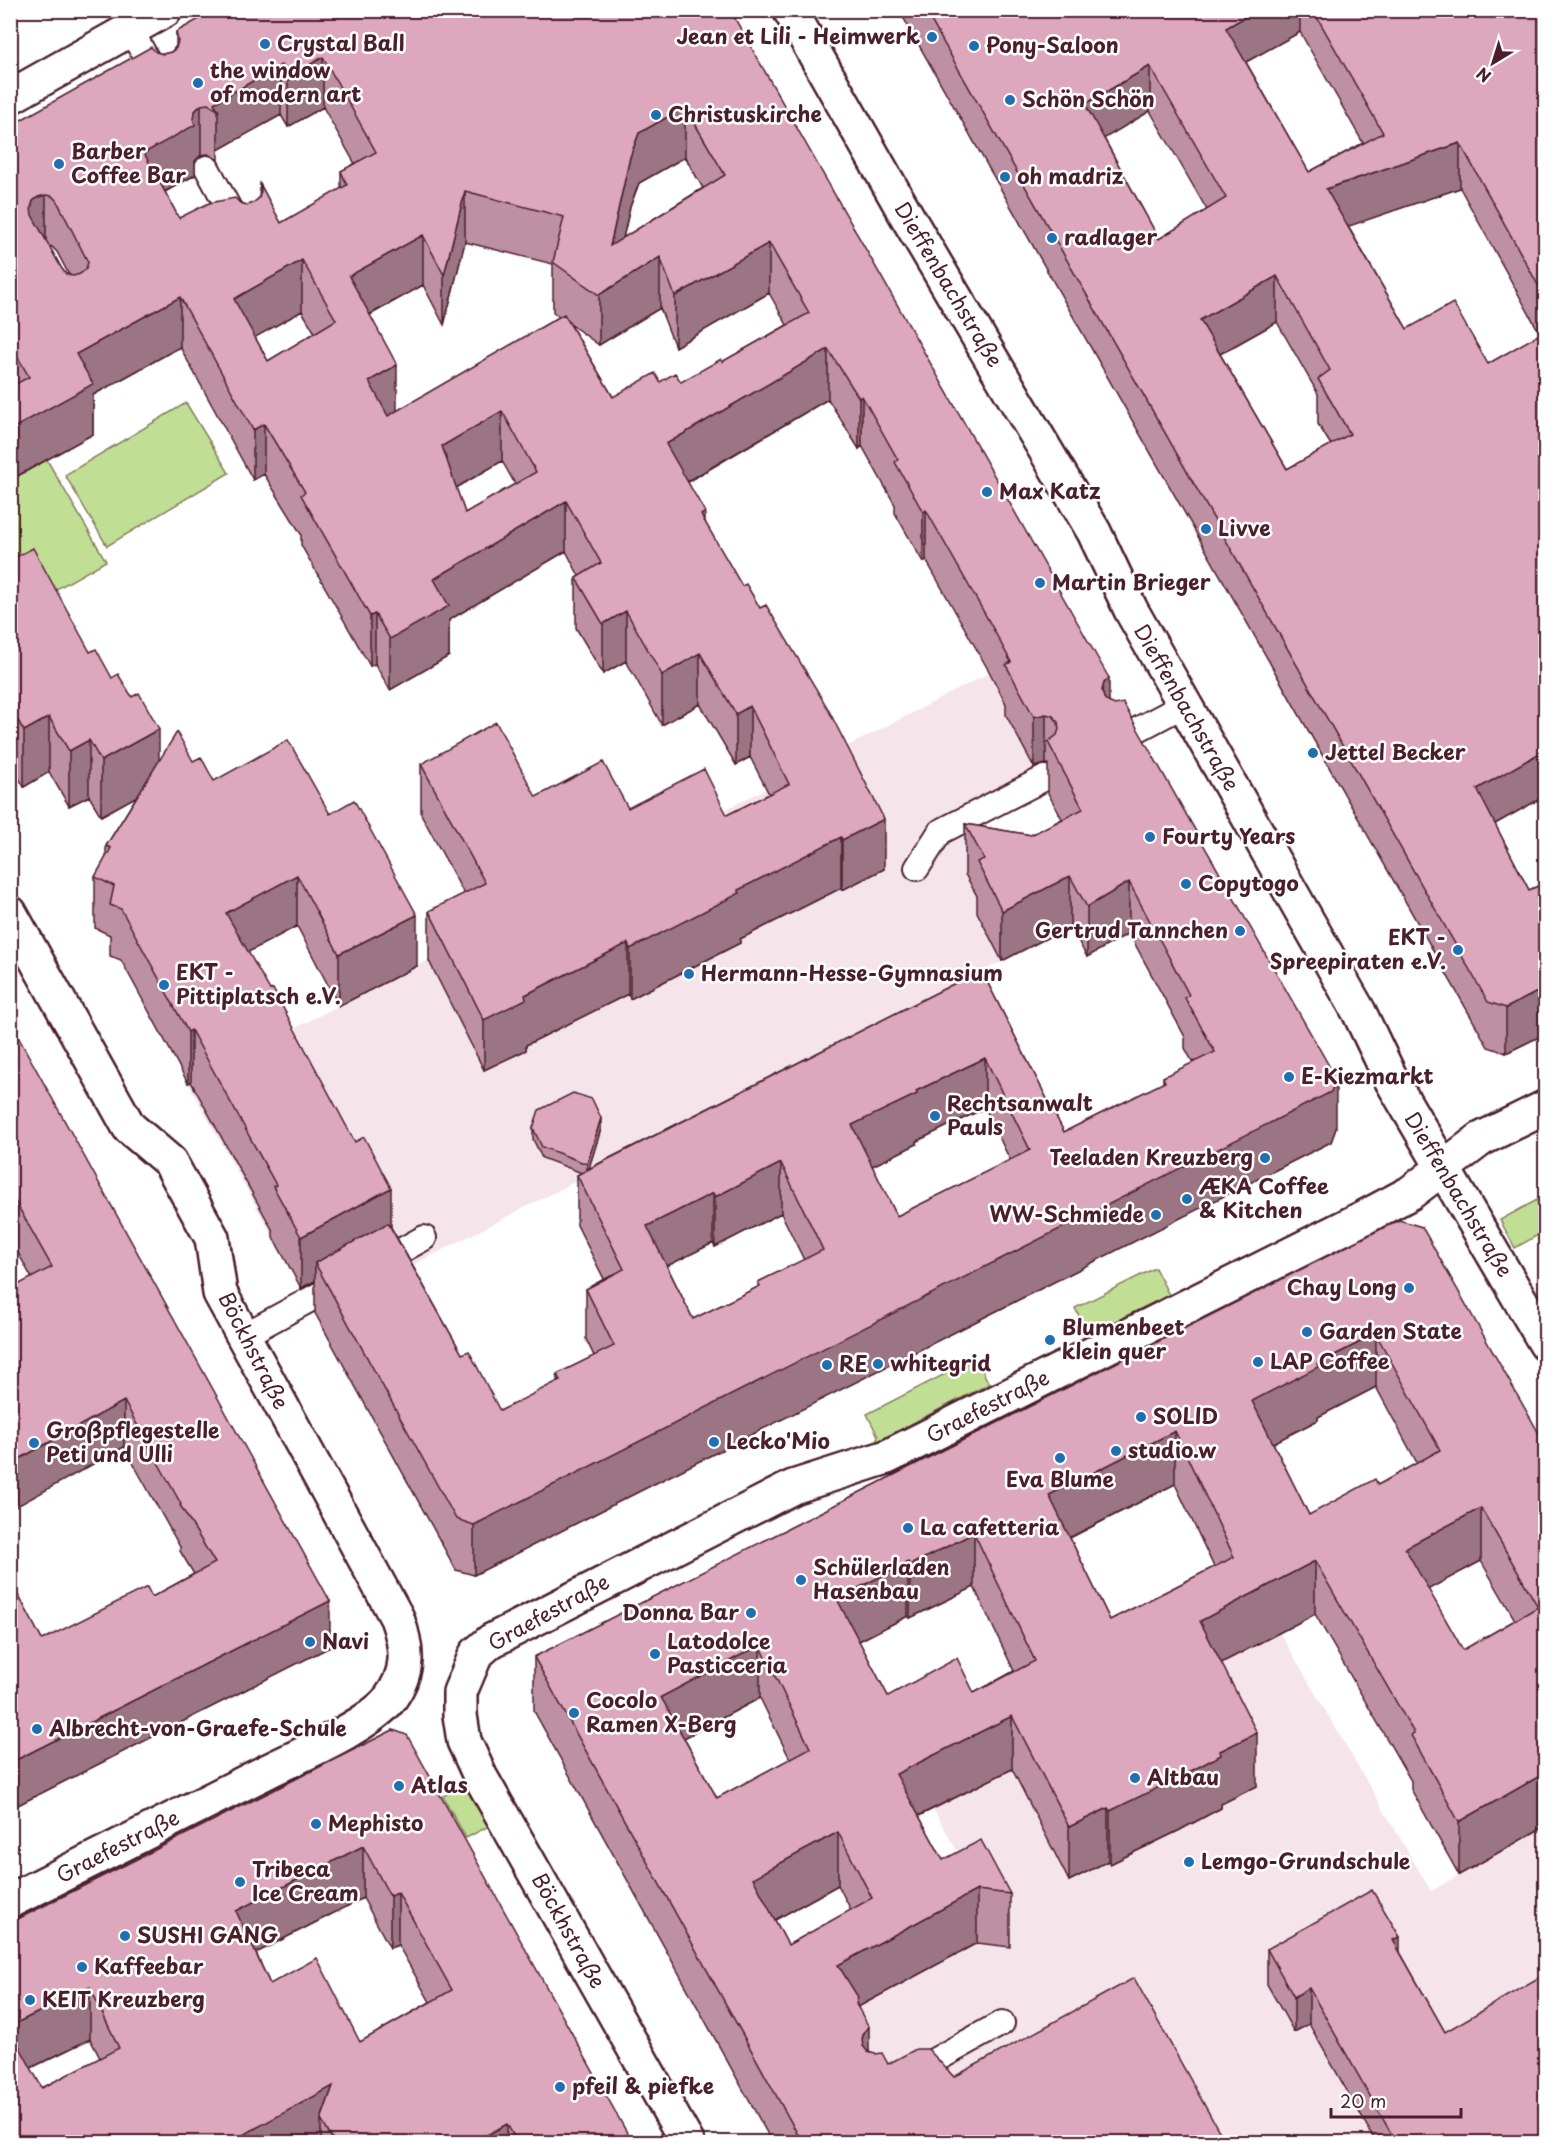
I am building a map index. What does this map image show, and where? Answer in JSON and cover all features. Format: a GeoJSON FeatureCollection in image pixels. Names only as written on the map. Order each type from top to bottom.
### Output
{"type":"FeatureCollection","features":[{"type":"Feature","properties":{"kind":"street"},"geometry":{"type":"LineString","coordinates":[[10,97],[165,10]]}},
{"type":"Feature","properties":{"kind":"street","name":"Dieffenbachstraße"},"geometry":{"type":"LineString","coordinates":[[790,10],[908,218],[1094,532],[1131,610],[1359,1012],[1392,1081],[1545,1344]]}},
{"type":"Feature","properties":{"kind":"street","name":"Böckhstraße"},"geometry":{"type":"LineString","coordinates":[[10,913],[129,1127],[170,1162],[212,1238],[220,1293],[378,1581],[397,1618],[405,1640]]}},
{"type":"Feature","properties":{"kind":"street","name":"Graefestraße"},"geometry":{"type":"LineString","coordinates":[[460,1715],[460,1692],[466,1673],[476,1654],[491,1641],[793,1487],[898,1452],[1365,1217],[1410,1193],[1480,1139],[1545,1107]]}},
{"type":"Feature","properties":{"kind":"street","name":"Graefestraße"},"geometry":{"type":"LineString","coordinates":[[10,1901],[315,1748],[372,1716],[399,1686],[405,1663],[405,1640]]}},
{"type":"Feature","properties":{"kind":"street","name":"Böckhstraße"},"geometry":{"type":"LineString","coordinates":[[460,1715],[464,1741],[480,1776],[687,2142]]}},
{"type":"Feature","properties":{"kind":"lane"},"geometry":{"type":"LineString","coordinates":[[131,30],[164,90]]}},
{"type":"Feature","properties":{"kind":"lane"},"geometry":{"type":"LineString","coordinates":[[207,168],[247,241]]}},
{"type":"Feature","properties":{"kind":"lane"},"geometry":{"type":"LineString","coordinates":[[1116,741],[1184,705]]}},
{"type":"Feature","properties":{"kind":"lane"},"geometry":{"type":"LineString","coordinates":[[917,868],[940,832],[1045,778]]}},
{"type":"Feature","properties":{"kind":"lane"},"geometry":{"type":"LineString","coordinates":[[243,1336],[424,1238]]}},
{"type":"Feature","properties":{"kind":"lane"},"geometry":{"type":"LineString","coordinates":[[895,2083],[1002,2023]]}},
{"type":"Feature","properties":{"kind":"shaded area","name":"Hermann-Hesse-Gymnasium"},"geometry":{"type":"Polygon","coordinates":[[[1057,638],[1122,752],[976,826],[1036,944],[390,1277],[317,1317],[188,1083],[416,966],[475,939],[1057,638]]]}},
{"type":"Feature","properties":{"kind":"shaded area","name":"Lemgo-Grundschule"},"geometry":{"type":"Polygon","coordinates":[[[1280,1633],[1431,1891],[1545,1826],[1545,2142],[772,2142],[788,1998],[981,1892],[933,1809],[1280,1633]]]}},
{"type":"Feature","properties":{"kind":"green space"},"geometry":{"type":"Polygon","coordinates":[[[186,403],[229,473],[107,546],[65,475],[186,403]]]}},
{"type":"Feature","properties":{"kind":"green space"},"geometry":{"type":"Polygon","coordinates":[[[47,460],[106,561],[11,615],[11,480],[47,460]]]}},
{"type":"Feature","properties":{"kind":"green space"},"geometry":{"type":"Polygon","coordinates":[[[1537,1200],[1545,1216],[1545,1231],[1515,1248],[1500,1220],[1537,1200]]]}},
{"type":"Feature","properties":{"kind":"green space"},"geometry":{"type":"Polygon","coordinates":[[[1155,1268],[1169,1295],[1083,1337],[1087,1332],[1075,1308],[1155,1268]]]}},
{"type":"Feature","properties":{"kind":"green space"},"geometry":{"type":"Polygon","coordinates":[[[976,1358],[989,1384],[876,1442],[878,1436],[867,1414],[976,1358]]]}},
{"type":"Feature","properties":{"kind":"green space"},"geometry":{"type":"Polygon","coordinates":[[[469,1783],[493,1824],[466,1838],[443,1796],[469,1783]]]}},
{"type":"Feature","properties":{"kind":"building"},"geometry":{"type":"Polygon","coordinates":[[[215,10],[730,10],[1109,678],[1102,690],[1104,698],[1115,705],[1123,703],[1336,1078],[1331,1092],[474,1525],[456,1519],[315,1263],[388,1223],[462,1354],[469,1351],[500,1411],[560,1380],[557,1374],[614,1346],[586,1289],[624,1269],[577,1175],[981,970],[1064,1132],[1165,1082],[1163,1077],[1215,1052],[1185,998],[1189,995],[1129,882],[1087,907],[1070,876],[1002,911],[977,862],[984,859],[965,824],[1031,835],[1083,809],[1048,742],[1057,735],[1058,722],[1053,716],[1046,714],[1034,717],[1006,665],[1011,662],[990,623],[926,510],[923,512],[895,462],[898,460],[862,396],[859,398],[828,349],[666,444],[705,512],[701,515],[742,586],[746,584],[760,608],[766,605],[827,707],[884,819],[842,840],[841,837],[738,890],[740,893],[630,949],[628,943],[525,995],[526,999],[484,1020],[429,911],[485,883],[421,764],[496,722],[536,797],[603,762],[628,808],[704,769],[727,815],[789,784],[750,706],[736,714],[700,653],[662,675],[626,611],[603,624],[576,578],[601,563],[566,501],[434,579],[449,606],[390,639],[375,614],[370,616],[301,495],[305,492],[264,424],[253,430],[180,297],[76,354],[93,384],[10,430],[10,387],[29,377],[10,343],[10,126],[151,47],[163,54],[171,52],[176,48],[178,41],[176,32],[215,10]],[[323,57],[288,77],[281,65],[214,103],[218,110],[208,104],[201,105],[195,111],[193,118],[195,125],[144,153],[179,218],[209,203],[235,198],[247,205],[253,203],[259,198],[260,184],[281,223],[347,185],[341,171],[376,152],[323,57]],[[685,107],[639,133],[630,157],[610,246],[725,175],[685,107]],[[465,191],[444,275],[423,235],[349,276],[397,365],[369,381],[388,416],[564,314],[613,397],[655,373],[660,382],[675,373],[681,382],[721,359],[722,362],[809,313],[769,243],[675,296],[660,257],[599,295],[553,262],[564,217],[465,191]],[[46,195],[33,201],[32,215],[62,269],[66,274],[73,276],[80,274],[86,269],[88,262],[57,201],[52,196],[46,195]],[[302,260],[234,299],[268,361],[336,320],[302,260]],[[502,411],[442,446],[465,513],[536,472],[502,411]],[[985,1058],[916,1091],[917,1094],[852,1125],[897,1216],[1030,1150],[985,1058]],[[781,1163],[715,1197],[713,1193],[647,1226],[693,1319],[760,1286],[758,1282],[823,1250],[781,1163]]]}},
{"type":"Feature","properties":{"kind":"building"},"geometry":{"type":"Polygon","coordinates":[[[925,10],[1257,10],[1226,28],[1309,172],[1383,133],[1313,10],[1545,10],[1545,292],[1537,283],[1460,143],[1326,189],[1407,329],[1453,303],[1488,364],[1545,331],[1545,750],[1477,789],[1529,890],[1545,883],[1545,988],[1506,1008],[1488,1002],[925,10]],[[1150,66],[1085,104],[1159,239],[1226,198],[1150,66]],[[1277,276],[1200,320],[1287,469],[1350,434],[1318,379],[1330,370],[1277,276]]]}},
{"type":"Feature","properties":{"kind":"building"},"geometry":{"type":"Polygon","coordinates":[[[33,548],[90,652],[96,649],[112,678],[118,674],[132,697],[139,693],[159,729],[101,761],[89,740],[69,751],[49,717],[24,731],[10,707],[10,560],[33,548]]]}},
{"type":"Feature","properties":{"kind":"building"},"geometry":{"type":"Polygon","coordinates":[[[177,732],[193,761],[201,757],[214,781],[288,740],[330,814],[354,800],[417,915],[339,954],[297,875],[226,913],[270,990],[273,989],[355,1142],[364,1137],[391,1188],[301,1237],[273,1186],[276,1185],[191,1030],[188,1032],[121,909],[110,905],[114,886],[95,877],[111,848],[106,846],[177,732]]]}},
{"type":"Feature","properties":{"kind":"building"},"geometry":{"type":"Polygon","coordinates":[[[10,1022],[330,1601],[10,1763],[10,1579],[42,1640],[147,1587],[152,1597],[215,1563],[180,1505],[124,1401],[10,1464],[10,1289],[52,1267],[10,1192],[10,1022]]]}},
{"type":"Feature","properties":{"kind":"building"},"geometry":{"type":"Polygon","coordinates":[[[573,1093],[592,1099],[601,1118],[587,1164],[542,1147],[533,1128],[539,1110],[573,1093]]]}},
{"type":"Feature","properties":{"kind":"building"},"geometry":{"type":"Polygon","coordinates":[[[1399,1220],[1422,1227],[1545,1444],[1545,1773],[1459,1822],[1411,1735],[1414,1733],[1315,1561],[1200,1621],[1257,1733],[1220,1751],[1221,1755],[1178,1778],[1110,1811],[1108,1808],[1069,1827],[1012,1716],[896,1774],[943,1860],[981,1840],[1010,1894],[977,1890],[838,1965],[858,1997],[856,2004],[869,2027],[862,2039],[863,2046],[868,2052],[882,2053],[888,2064],[916,2049],[928,2049],[954,2077],[1134,1978],[1225,2142],[802,2142],[534,1657],[1399,1220]],[[1376,1334],[1317,1364],[1318,1367],[1252,1401],[1309,1515],[1375,1479],[1378,1485],[1440,1450],[1376,1334]],[[1175,1431],[1049,1495],[1110,1620],[1234,1557],[1175,1431]],[[1481,1508],[1405,1548],[1463,1650],[1538,1607],[1481,1508]],[[974,1533],[910,1565],[908,1562],[837,1599],[888,1696],[957,1658],[974,1693],[1035,1661],[974,1533]],[[760,1645],[661,1697],[717,1798],[810,1748],[760,1645]],[[838,1832],[753,1878],[788,1945],[872,1898],[838,1832]]]}},
{"type":"Feature","properties":{"kind":"building"},"geometry":{"type":"Polygon","coordinates":[[[393,1730],[407,1735],[632,2142],[517,2142],[507,2124],[474,2142],[334,2142],[321,2120],[333,2086],[230,2142],[10,2142],[10,2029],[42,2088],[119,2048],[90,1987],[10,2026],[10,1923],[393,1730]],[[363,1846],[236,1911],[270,1984],[317,1958],[360,2042],[452,1990],[398,1893],[390,1896],[363,1846]]]}},
{"type":"Feature","properties":{"kind":"building"},"geometry":{"type":"Polygon","coordinates":[[[1372,1890],[1400,1937],[1393,1940],[1445,2032],[1545,1974],[1545,2142],[1396,2142],[1309,1988],[1294,1997],[1267,1949],[1372,1890]]]}},
{"type":"Feature","properties":{"kind":"place","name":"Jean et Lili - Heimwerk"},"geometry":{"type":"Point","coordinates":[932,37]}},
{"type":"Feature","properties":{"kind":"place","name":"Crystal Ball"},"geometry":{"type":"Point","coordinates":[265,44]}},
{"type":"Feature","properties":{"kind":"place","name":"Pony-Saloon"},"geometry":{"type":"Point","coordinates":[974,46]}},
{"type":"Feature","properties":{"kind":"place","name":"the window of modern art"},"geometry":{"type":"Point","coordinates":[198,83]}},
{"type":"Feature","properties":{"kind":"place","name":"Schön Schön"},"geometry":{"type":"Point","coordinates":[1010,100]}},
{"type":"Feature","properties":{"kind":"place","name":"Christuskirche"},"geometry":{"type":"Point","coordinates":[656,115]}},
{"type":"Feature","properties":{"kind":"place","name":"Barber Coffee Bar"},"geometry":{"type":"Point","coordinates":[59,164]}},
{"type":"Feature","properties":{"kind":"place","name":"oh madriz"},"geometry":{"type":"Point","coordinates":[1005,177]}},
{"type":"Feature","properties":{"kind":"place","name":"radlager"},"geometry":{"type":"Point","coordinates":[1052,238]}},
{"type":"Feature","properties":{"kind":"place","name":"Max Katz"},"geometry":{"type":"Point","coordinates":[987,492]}},
{"type":"Feature","properties":{"kind":"place","name":"Livve"},"geometry":{"type":"Point","coordinates":[1206,529]}},
{"type":"Feature","properties":{"kind":"place","name":"Martin Brieger"},"geometry":{"type":"Point","coordinates":[1040,583]}},
{"type":"Feature","properties":{"kind":"place","name":"Jettel Becker"},"geometry":{"type":"Point","coordinates":[1313,753]}},
{"type":"Feature","properties":{"kind":"place","name":"Fourty Years"},"geometry":{"type":"Point","coordinates":[1150,837]}},
{"type":"Feature","properties":{"kind":"place","name":"Copytogo"},"geometry":{"type":"Point","coordinates":[1186,884]}},
{"type":"Feature","properties":{"kind":"place","name":"Gertrud Tannchen"},"geometry":{"type":"Point","coordinates":[1240,931]}},
{"type":"Feature","properties":{"kind":"place","name":"EKT - Spreepiraten e.V."},"geometry":{"type":"Point","coordinates":[1458,950]}},
{"type":"Feature","properties":{"kind":"place","name":"Hermann-Hesse-Gymnasium"},"geometry":{"type":"Point","coordinates":[689,974]}},
{"type":"Feature","properties":{"kind":"place","name":"EKT - Pittiplatsch e.V."},"geometry":{"type":"Point","coordinates":[164,985]}},
{"type":"Feature","properties":{"kind":"place","name":"E-Kiezmarkt"},"geometry":{"type":"Point","coordinates":[1289,1077]}},
{"type":"Feature","properties":{"kind":"place","name":"Rechtsanwalt Pauls"},"geometry":{"type":"Point","coordinates":[935,1116]}},
{"type":"Feature","properties":{"kind":"place","name":"Teeladen Kreuzberg"},"geometry":{"type":"Point","coordinates":[1265,1158]}},
{"type":"Feature","properties":{"kind":"place","name":"ÆKA Coffee & Kitchen"},"geometry":{"type":"Point","coordinates":[1187,1199]}},
{"type":"Feature","properties":{"kind":"place","name":"WW-Schmiede"},"geometry":{"type":"Point","coordinates":[1156,1215]}},
{"type":"Feature","properties":{"kind":"place","name":"Chay Long"},"geometry":{"type":"Point","coordinates":[1409,1288]}},
{"type":"Feature","properties":{"kind":"place","name":"Garden State"},"geometry":{"type":"Point","coordinates":[1307,1332]}},
{"type":"Feature","properties":{"kind":"place","name":"Blumenbeet klein quer"},"geometry":{"type":"Point","coordinates":[1050,1340]}},
{"type":"Feature","properties":{"kind":"place","name":"LAP Coffee"},"geometry":{"type":"Point","coordinates":[1258,1362]}},
{"type":"Feature","properties":{"kind":"place","name":"whitegrid"},"geometry":{"type":"Point","coordinates":[878,1364]}},
{"type":"Feature","properties":{"kind":"place","name":"RE"},"geometry":{"type":"Point","coordinates":[827,1365]}},
{"type":"Feature","properties":{"kind":"place","name":"SOLID"},"geometry":{"type":"Point","coordinates":[1141,1417]}},
{"type":"Feature","properties":{"kind":"place","name":"Lecko'Mio"},"geometry":{"type":"Point","coordinates":[714,1442]}},
{"type":"Feature","properties":{"kind":"place","name":"Großpflegestelle Peti und Ulli"},"geometry":{"type":"Point","coordinates":[34,1443]}},
{"type":"Feature","properties":{"kind":"place","name":"studio.w"},"geometry":{"type":"Point","coordinates":[1116,1451]}},
{"type":"Feature","properties":{"kind":"place","name":"Eva Blume"},"geometry":{"type":"Point","coordinates":[1060,1458]}},
{"type":"Feature","properties":{"kind":"place","name":"La cafetteria"},"geometry":{"type":"Point","coordinates":[908,1528]}},
{"type":"Feature","properties":{"kind":"place","name":"Schülerladen Hasenbau"},"geometry":{"type":"Point","coordinates":[801,1580]}},
{"type":"Feature","properties":{"kind":"place","name":"Donna Bar"},"geometry":{"type":"Point","coordinates":[751,1613]}},
{"type":"Feature","properties":{"kind":"place","name":"Navi"},"geometry":{"type":"Point","coordinates":[310,1642]}},
{"type":"Feature","properties":{"kind":"place","name":"Latodolce Pasticceria"},"geometry":{"type":"Point","coordinates":[655,1654]}},
{"type":"Feature","properties":{"kind":"place","name":"Cocolo Ramen X-Berg"},"geometry":{"type":"Point","coordinates":[574,1713]}},
{"type":"Feature","properties":{"kind":"place","name":"Albrecht-von-Graefe-Schule"},"geometry":{"type":"Point","coordinates":[37,1729]}},
{"type":"Feature","properties":{"kind":"place","name":"Altbau"},"geometry":{"type":"Point","coordinates":[1135,1778]}},
{"type":"Feature","properties":{"kind":"place","name":"Atlas"},"geometry":{"type":"Point","coordinates":[399,1786]}},
{"type":"Feature","properties":{"kind":"place","name":"Mephisto"},"geometry":{"type":"Point","coordinates":[316,1824]}},
{"type":"Feature","properties":{"kind":"place","name":"Lemgo-Grundschule"},"geometry":{"type":"Point","coordinates":[1189,1862]}},
{"type":"Feature","properties":{"kind":"place","name":"Tribeca Ice Cream"},"geometry":{"type":"Point","coordinates":[240,1882]}},
{"type":"Feature","properties":{"kind":"place","name":"SUSHI GANG"},"geometry":{"type":"Point","coordinates":[125,1936]}},
{"type":"Feature","properties":{"kind":"place","name":"Kaffeebar"},"geometry":{"type":"Point","coordinates":[82,1967]}},
{"type":"Feature","properties":{"kind":"place","name":"KEIT Kreuzberg"},"geometry":{"type":"Point","coordinates":[30,2000]}},
{"type":"Feature","properties":{"kind":"place","name":"pfeil & piefke"},"geometry":{"type":"Point","coordinates":[560,2087]}}]}
